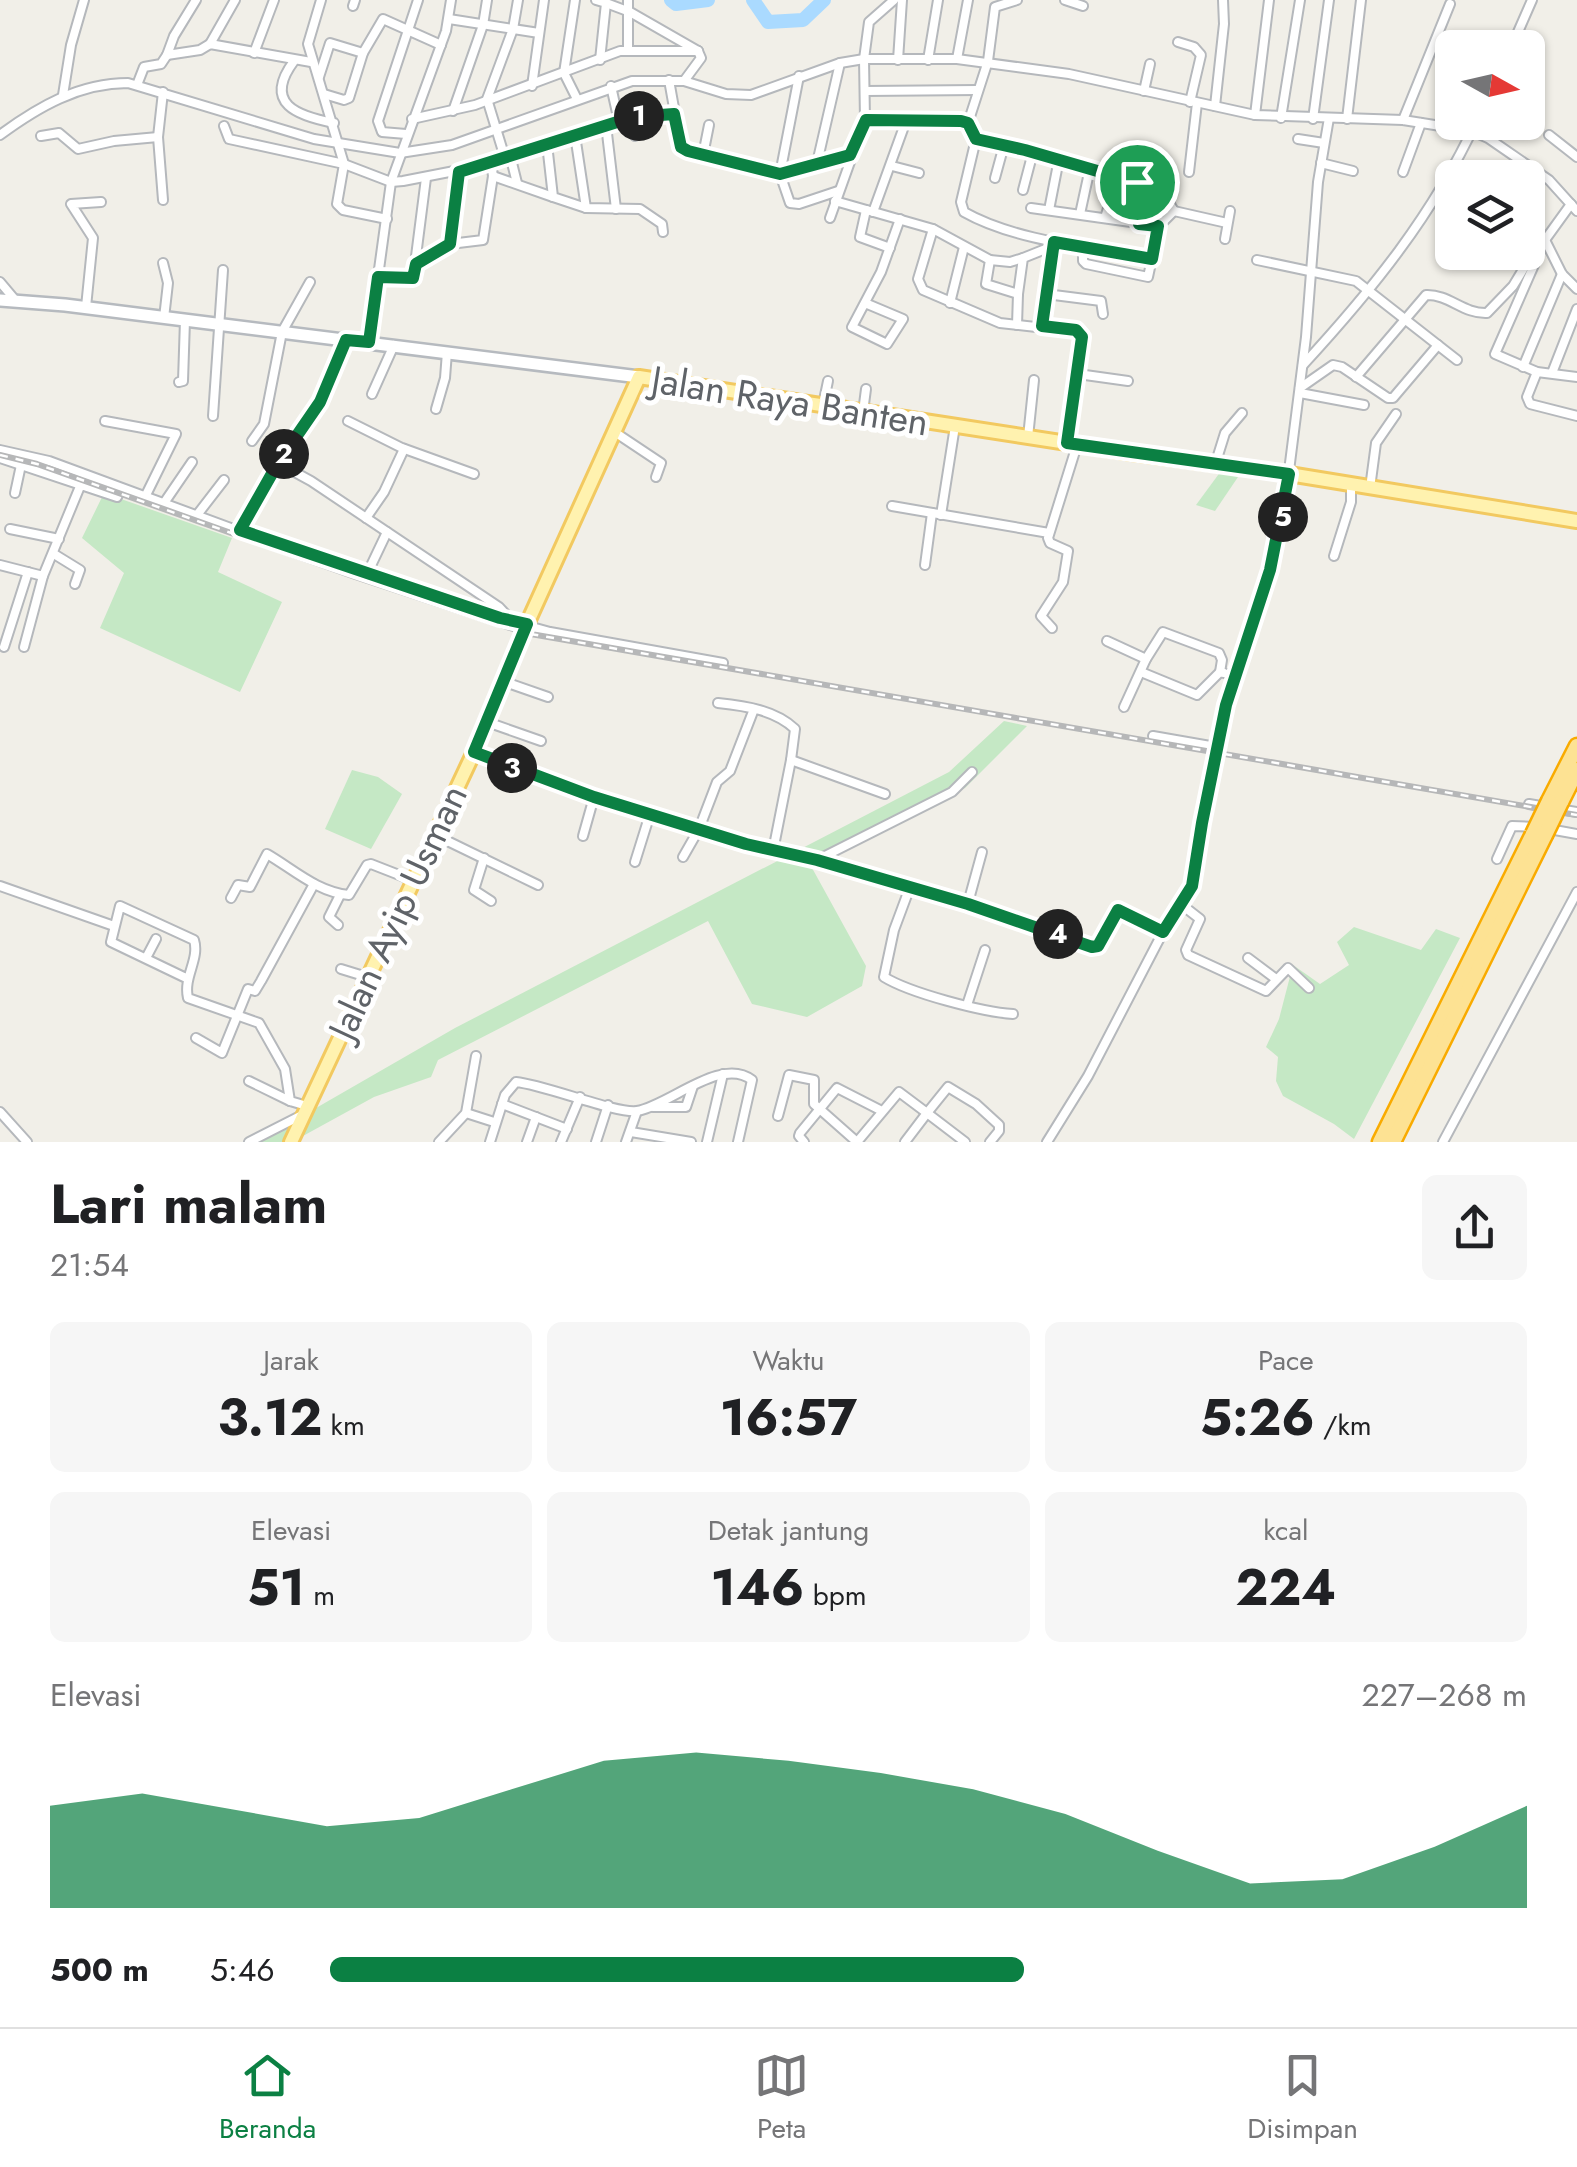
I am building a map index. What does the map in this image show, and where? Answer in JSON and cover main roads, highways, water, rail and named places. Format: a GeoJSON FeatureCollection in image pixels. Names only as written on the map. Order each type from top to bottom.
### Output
{"type":"FeatureCollection","features":[{"type":"Feature","properties":{"kind":"highway"},"geometry":{"type":"LineString","coordinates":[[1380,1142],[1555,802],[1577,746]]}},
{"type":"Feature","properties":{"kind":"highway"},"geometry":{"type":"LineString","coordinates":[[1555,802],[1577,770]]}},
{"type":"Feature","properties":{"kind":"highway"},"geometry":{"type":"LineString","coordinates":[[1393,1142],[1539,834]]}},
{"type":"Feature","properties":{"kind":"main road","name":"Jalan Raya Banten"},"geometry":{"type":"LineString","coordinates":[[0,300],[86,307],[638,378],[954,430],[1289,474],[1577,521]]}},
{"type":"Feature","properties":{"kind":"main road","name":"Jalan Ayip Usman"},"geometry":{"type":"LineString","coordinates":[[291,1142],[474,752],[638,378]]}},
{"type":"Feature","properties":{"kind":"waterway"},"geometry":{"type":"LineString","coordinates":[[671,0],[676,4],[708,0]]}},
{"type":"Feature","properties":{"kind":"waterway"},"geometry":{"type":"LineString","coordinates":[[753,0],[768,22],[803,20],[824,0]]}},
{"type":"Feature","properties":{"kind":"railway"},"geometry":{"type":"LineString","coordinates":[[0,455],[37,464],[525,633],[1577,815]]}}]}
